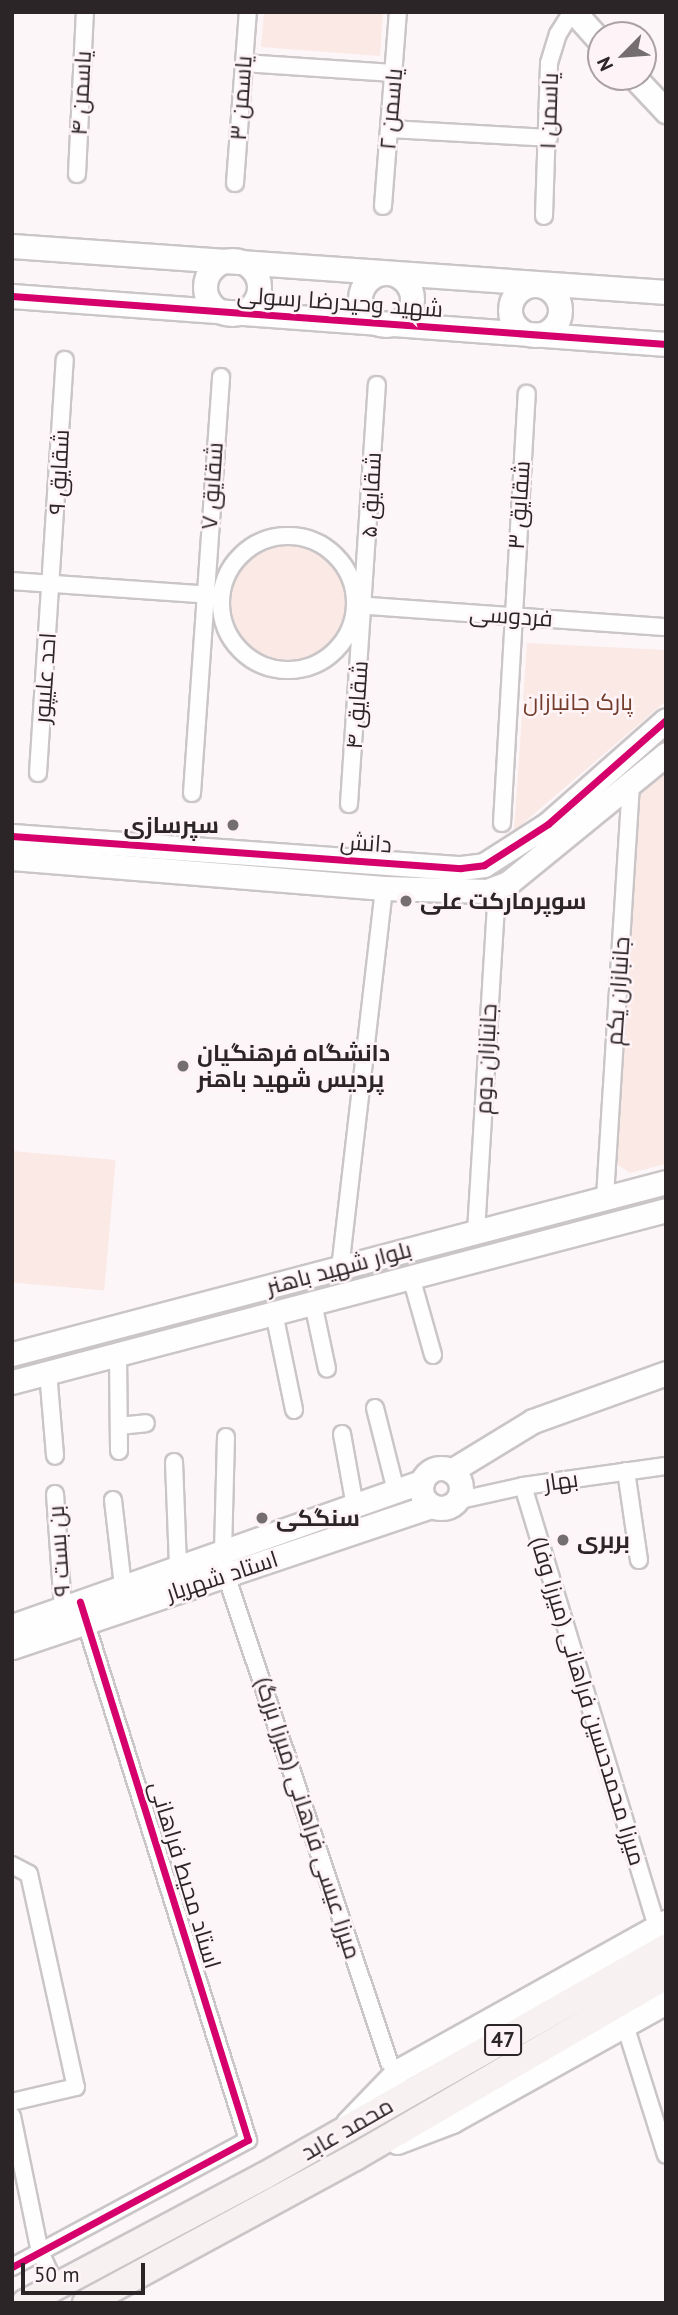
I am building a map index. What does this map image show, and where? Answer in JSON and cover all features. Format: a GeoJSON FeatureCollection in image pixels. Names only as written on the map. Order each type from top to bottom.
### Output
{"type":"FeatureCollection","features":[{"type":"Feature","properties":{"kind":"main road","name":"محمد عابد"},"geometry":{"type":"LineString","coordinates":[[25,2303],[264,2176],[666,1948]]}},
{"type":"Feature","properties":{"kind":"main road","name":"محمد عابد"},"geometry":{"type":"LineString","coordinates":[[86,2303],[355,2157],[666,1976]]}},
{"type":"Feature","properties":{"kind":"main road"},"geometry":{"type":"LineString","coordinates":[[264,2176],[278,2200]]}},
{"type":"Feature","properties":{"kind":"street","name":"یاسمن ۴"},"geometry":{"type":"LineString","coordinates":[[77,174],[85,12]]}},
{"type":"Feature","properties":{"kind":"street","name":"یاسمن ۳"},"geometry":{"type":"LineString","coordinates":[[235,183],[248,12]]}},
{"type":"Feature","properties":{"kind":"street","name":"یاسمن ۲"},"geometry":{"type":"LineString","coordinates":[[383,206],[398,12]]}},
{"type":"Feature","properties":{"kind":"street"},"geometry":{"type":"LineString","coordinates":[[573,12],[587,26]]}},
{"type":"Feature","properties":{"kind":"street","name":"یاسمن ۱"},"geometry":{"type":"LineString","coordinates":[[544,216],[550,63],[558,34],[573,12]]}},
{"type":"Feature","properties":{"kind":"street"},"geometry":{"type":"LineString","coordinates":[[244,63],[394,73]]}},
{"type":"Feature","properties":{"kind":"street"},"geometry":{"type":"LineString","coordinates":[[647,91],[666,111]]}},
{"type":"Feature","properties":{"kind":"street"},"geometry":{"type":"LineString","coordinates":[[389,129],[549,138]]}},
{"type":"Feature","properties":{"kind":"street","name":"شهید وحیدرضا رسولی"},"geometry":{"type":"LineString","coordinates":[[12,246],[666,292]]}},
{"type":"Feature","properties":{"kind":"street"},"geometry":{"type":"LineString","coordinates":[[234,261],[250,268],[258,292],[243,312],[226,314],[207,296],[206,279],[217,265],[234,261]]}},
{"type":"Feature","properties":{"kind":"street"},"geometry":{"type":"LineString","coordinates":[[385,273],[401,278],[411,301],[405,317],[382,325],[362,310],[360,293],[369,279],[385,273]]}},
{"type":"Feature","properties":{"kind":"street"},"geometry":{"type":"LineString","coordinates":[[537,285],[552,291],[560,313],[554,328],[531,335],[516,327],[510,312],[515,295],[537,285]]}},
{"type":"Feature","properties":{"kind":"street","name":"شهید وحیدرضا رسولی"},"geometry":{"type":"LineString","coordinates":[[12,296],[226,314],[666,344]]}},
{"type":"Feature","properties":{"kind":"street","name":"شقایق ۹"},"geometry":{"type":"LineString","coordinates":[[53,583],[65,360]]}},
{"type":"Feature","properties":{"kind":"street","name":"شقایق ۷"},"geometry":{"type":"LineString","coordinates":[[192,793],[220,377]]}},
{"type":"Feature","properties":{"kind":"street","name":"شقایق ۵"},"geometry":{"type":"LineString","coordinates":[[360,605],[377,385]]}},
{"type":"Feature","properties":{"kind":"street","name":"شقایق ۳"},"geometry":{"type":"LineString","coordinates":[[502,823],[527,394]]}},
{"type":"Feature","properties":{"kind":"street"},"geometry":{"type":"LineString","coordinates":[[276,536],[298,536],[336,555],[349,572],[360,605],[342,644],[327,659],[307,668],[285,670],[264,666],[245,655],[222,618],[221,596],[227,575],[247,550],[276,536]]}},
{"type":"Feature","properties":{"kind":"street"},"geometry":{"type":"LineString","coordinates":[[12,580],[221,596]]}},
{"type":"Feature","properties":{"kind":"street","name":"احد علیپور"},"geometry":{"type":"LineString","coordinates":[[38,773],[53,583]]}},
{"type":"Feature","properties":{"kind":"street","name":"فردوسی"},"geometry":{"type":"LineString","coordinates":[[360,605],[666,627]]}},
{"type":"Feature","properties":{"kind":"street","name":"شقایق ۴"},"geometry":{"type":"LineString","coordinates":[[349,804],[360,605]]}},
{"type":"Feature","properties":{"kind":"street","name":"دانش"},"geometry":{"type":"LineString","coordinates":[[12,836],[461,868],[484,865],[548,824],[666,720]]}},
{"type":"Feature","properties":{"kind":"street","name":"دانش"},"geometry":{"type":"LineString","coordinates":[[12,858],[467,894],[508,883],[666,754]]}},
{"type":"Feature","properties":{"kind":"street","name":"جانبازان یکم"},"geometry":{"type":"LineString","coordinates":[[605,1197],[631,784]]}},
{"type":"Feature","properties":{"kind":"street","name":"جانبازان دوم"},"geometry":{"type":"LineString","coordinates":[[476,1232],[497,887]]}},
{"type":"Feature","properties":{"kind":"street"},"geometry":{"type":"LineString","coordinates":[[340,1269],[384,888]]}},
{"type":"Feature","properties":{"kind":"street","name":"بلوار شهید باهنر"},"geometry":{"type":"LineString","coordinates":[[12,1354],[666,1182]]}},
{"type":"Feature","properties":{"kind":"street","name":"بلوار شهید باهنر"},"geometry":{"type":"LineString","coordinates":[[12,1382],[666,1210]]}},
{"type":"Feature","properties":{"kind":"street"},"geometry":{"type":"LineString","coordinates":[[411,1277],[433,1355]]}},
{"type":"Feature","properties":{"kind":"street"},"geometry":{"type":"LineString","coordinates":[[313,1303],[327,1369]]}},
{"type":"Feature","properties":{"kind":"street"},"geometry":{"type":"LineString","coordinates":[[274,1313],[294,1410]]}},
{"type":"Feature","properties":{"kind":"street"},"geometry":{"type":"LineString","coordinates":[[118,1354],[119,1451]]}},
{"type":"Feature","properties":{"kind":"street"},"geometry":{"type":"LineString","coordinates":[[48,1372],[55,1456]]}},
{"type":"Feature","properties":{"kind":"street"},"geometry":{"type":"LineString","coordinates":[[451,1471],[461,1489],[456,1501],[444,1508],[431,1506],[422,1495],[422,1482],[438,1469],[451,1471],[533,1421],[666,1373]]}},
{"type":"Feature","properties":{"kind":"street"},"geometry":{"type":"LineString","coordinates":[[376,1408],[396,1491]]}},
{"type":"Feature","properties":{"kind":"street"},"geometry":{"type":"LineString","coordinates":[[119,1426],[146,1423]]}},
{"type":"Feature","properties":{"kind":"street"},"geometry":{"type":"LineString","coordinates":[[342,1434],[355,1506]]}},
{"type":"Feature","properties":{"kind":"street","name":"میرزا عیسی فراهانی (میرزا بزرگ)"},"geometry":{"type":"LineString","coordinates":[[226,1437],[225,1564],[389,2062]]}},
{"type":"Feature","properties":{"kind":"street"},"geometry":{"type":"LineString","coordinates":[[174,1462],[178,1568]]}},
{"type":"Feature","properties":{"kind":"street","name":"بهار"},"geometry":{"type":"LineString","coordinates":[[456,1501],[523,1486],[666,1465]]}},
{"type":"Feature","properties":{"kind":"street"},"geometry":{"type":"LineString","coordinates":[[626,1471],[639,1560]]}},
{"type":"Feature","properties":{"kind":"street","name":"استاد شهریار"},"geometry":{"type":"LineString","coordinates":[[12,1647],[123,1587],[178,1568],[225,1564],[355,1506],[422,1482]]}},
{"type":"Feature","properties":{"kind":"street","name":"میرزا محمدحسین فراهانی (میرزا وفا)"},"geometry":{"type":"LineString","coordinates":[[523,1486],[660,1919]]}},
{"type":"Feature","properties":{"kind":"street","name":"بن بست ۹"},"geometry":{"type":"LineString","coordinates":[[55,1494],[76,1611]]}},
{"type":"Feature","properties":{"kind":"street"},"geometry":{"type":"LineString","coordinates":[[113,1500],[123,1587]]}},
{"type":"Feature","properties":{"kind":"street","name":"استاد شهریار"},"geometry":{"type":"LineString","coordinates":[[12,1626],[76,1611],[225,1564],[431,1506]]}},
{"type":"Feature","properties":{"kind":"street","name":"استاد محیط فراهانی"},"geometry":{"type":"LineString","coordinates":[[40,2252],[248,2140],[76,1611]]}},
{"type":"Feature","properties":{"kind":"street"},"geometry":{"type":"LineString","coordinates":[[12,1865],[29,1874],[76,2087],[12,2102]]}},
{"type":"Feature","properties":{"kind":"street"},"geometry":{"type":"LineString","coordinates":[[340,2133],[397,2071],[660,1919]]}},
{"type":"Feature","properties":{"kind":"street"},"geometry":{"type":"LineString","coordinates":[[355,2157],[452,2121],[666,2002]]}},
{"type":"Feature","properties":{"kind":"street"},"geometry":{"type":"LineString","coordinates":[[625,2025],[666,2155]]}},
{"type":"Feature","properties":{"kind":"street"},"geometry":{"type":"LineString","coordinates":[[12,2116],[40,2252],[57,2287]]}},
{"type":"Feature","properties":{"kind":"street"},"geometry":{"type":"LineString","coordinates":[[12,2267],[40,2252]]}},
{"type":"Feature","properties":{"kind":"green space"},"geometry":{"type":"Polygon","coordinates":[[[264,12],[383,12],[380,56],[261,47],[264,12]]]}},
{"type":"Feature","properties":{"kind":"green space"},"geometry":{"type":"Polygon","coordinates":[[[289,544],[311,549],[330,561],[342,580],[347,602],[342,624],[330,643],[311,655],[289,660],[267,655],[248,643],[236,624],[231,602],[236,580],[248,561],[267,549],[289,544]]]}},
{"type":"Feature","properties":{"kind":"green space","name":"پارک جانبازان"},"geometry":{"type":"Polygon","coordinates":[[[527,643],[666,650],[666,701],[514,831],[527,643]]]}},
{"type":"Feature","properties":{"kind":"green space"},"geometry":{"type":"Polygon","coordinates":[[[666,767],[666,1164],[630,1173],[613,1162],[640,788],[666,767]]]}},
{"type":"Feature","properties":{"kind":"green space"},"geometry":{"type":"Polygon","coordinates":[[[12,1151],[116,1160],[104,1291],[12,1283],[12,1151]]]}},
{"type":"Feature","properties":{"kind":"cycle path"},"geometry":{"type":"LineString","coordinates":[[12,296],[666,344]]}},
{"type":"Feature","properties":{"kind":"cycle path"},"geometry":{"type":"LineString","coordinates":[[12,836],[461,868],[484,865],[548,824],[666,720]]}},
{"type":"Feature","properties":{"kind":"cycle path"},"geometry":{"type":"LineString","coordinates":[[12,2267],[248,2140],[80,1602]]}},
{"type":"Feature","properties":{"kind":"place","name":"سپرسازی"},"geometry":{"type":"Point","coordinates":[233,825]}},
{"type":"Feature","properties":{"kind":"place","name":"سوپرمارکت علی"},"geometry":{"type":"Point","coordinates":[406,901]}},
{"type":"Feature","properties":{"kind":"place","name":"دانشگاه فرهنگیان پردیس شهید باهنر"},"geometry":{"type":"Point","coordinates":[183,1066]}},
{"type":"Feature","properties":{"kind":"place","name":"سنگکی"},"geometry":{"type":"Point","coordinates":[262,1518]}},
{"type":"Feature","properties":{"kind":"place","name":"بربری"},"geometry":{"type":"Point","coordinates":[563,1540]}}]}
